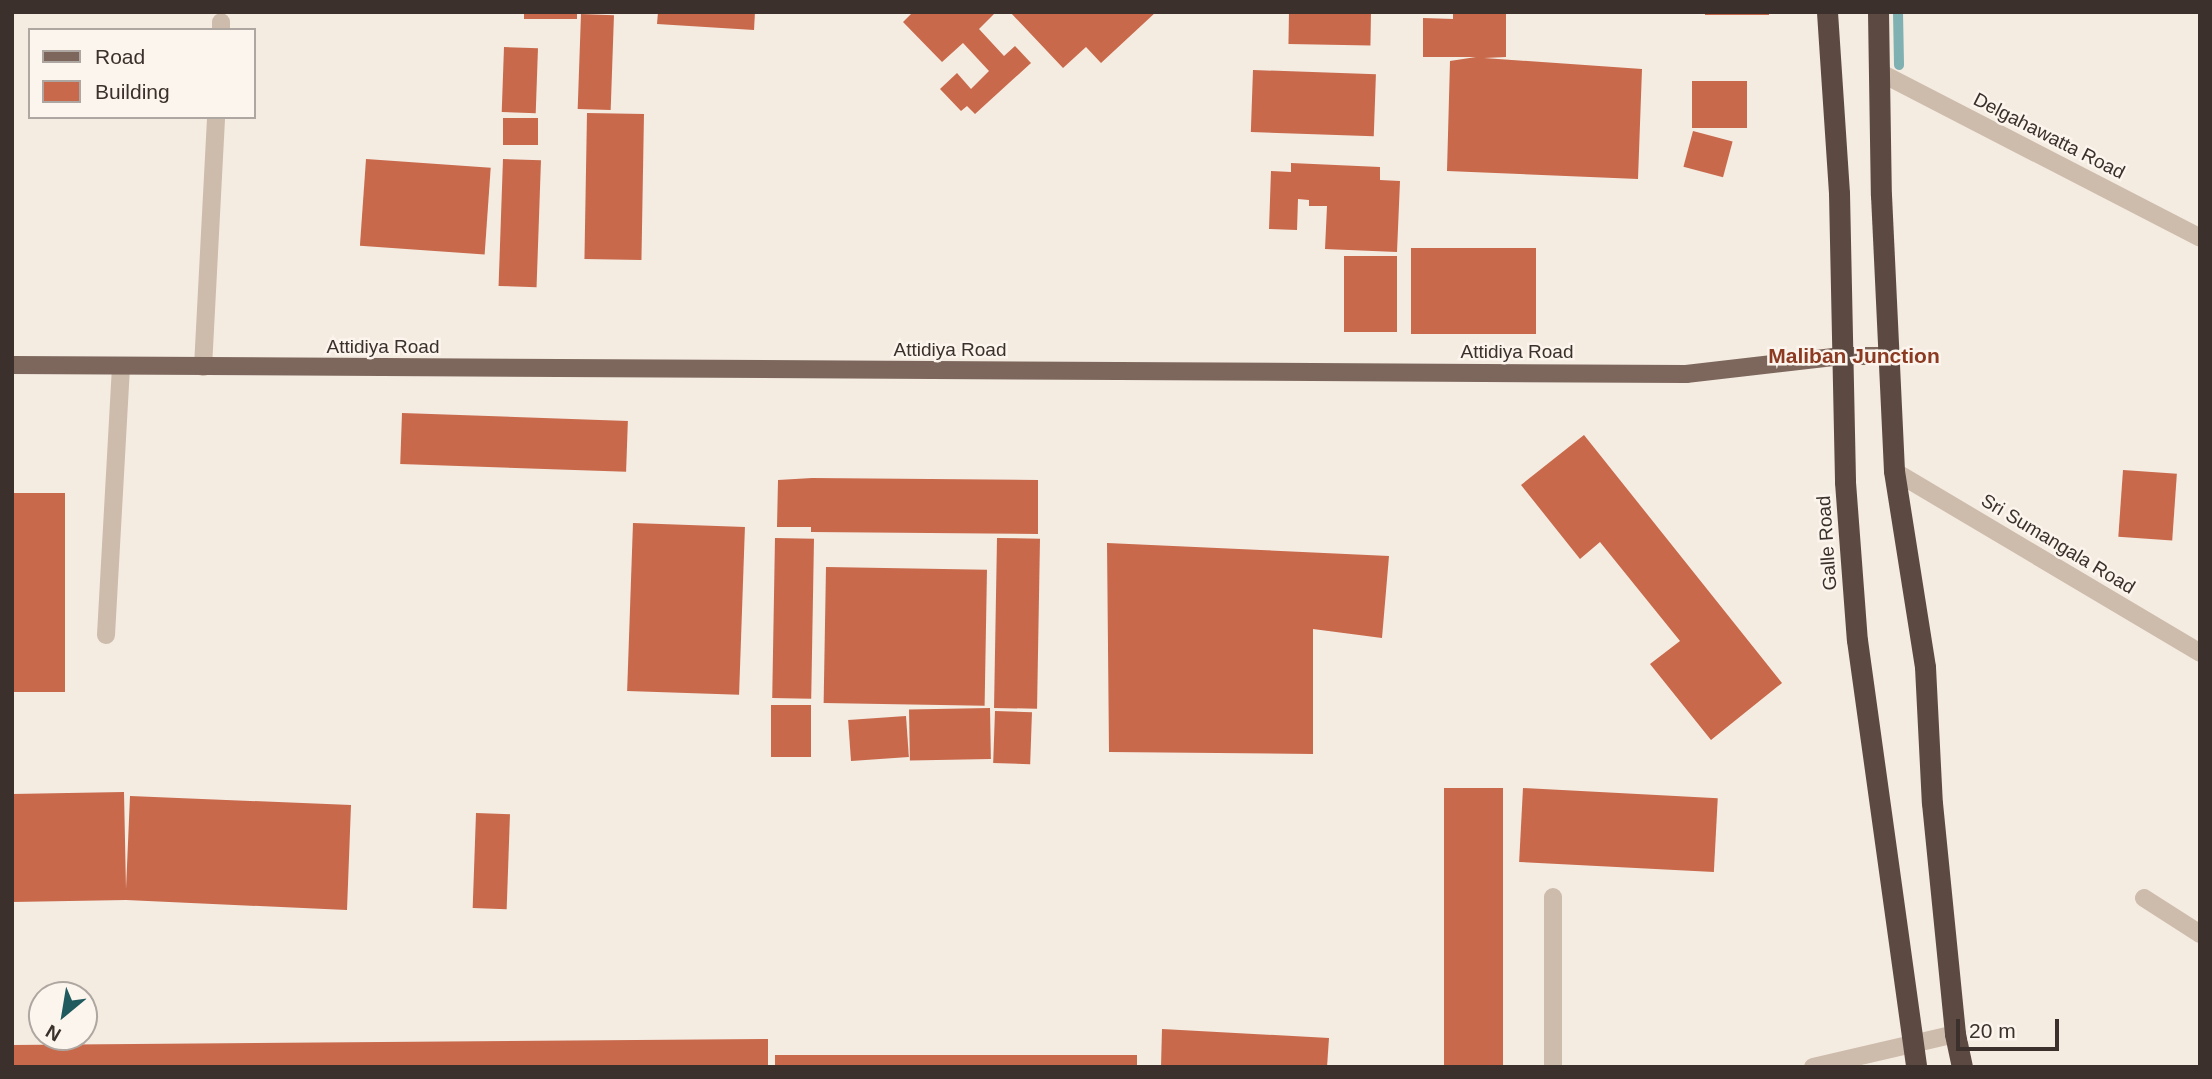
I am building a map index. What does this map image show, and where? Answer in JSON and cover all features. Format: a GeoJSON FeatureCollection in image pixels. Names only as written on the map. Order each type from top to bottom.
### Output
{"type":"FeatureCollection","features":[{"type":"Feature","properties":{"kind":"highway","name":"Galle Road"},"geometry":{"type":"LineString","coordinates":[[1827,12],[1839,193],[1842,356],[1857,640],[1883,807],[1910,1043],[1916,1067]]}},
{"type":"Feature","properties":{"kind":"highway"},"geometry":{"type":"LineString","coordinates":[[1878,12],[1887,356],[1894,471],[1924,667],[1932,803],[1955,1034],[1962,1067]]}},
{"type":"Feature","properties":{"kind":"main road","name":"Attidiya Road"},"geometry":{"type":"LineString","coordinates":[[12,365],[1686,374],[1842,356],[1887,356]]}},
{"type":"Feature","properties":{"kind":"street","name":"Delgahawatta Road"},"geometry":{"type":"LineString","coordinates":[[1879,72],[2200,238]]}},
{"type":"Feature","properties":{"kind":"street"},"geometry":{"type":"LineString","coordinates":[[203,367],[216,119]]}},
{"type":"Feature","properties":{"kind":"street"},"geometry":{"type":"LineString","coordinates":[[106,635],[121,366]]}},
{"type":"Feature","properties":{"kind":"street","name":"Sri Sumangala Road"},"geometry":{"type":"LineString","coordinates":[[1894,471],[2200,653]]}},
{"type":"Feature","properties":{"kind":"street"},"geometry":{"type":"LineString","coordinates":[[1553,897],[1553,1067]]}},
{"type":"Feature","properties":{"kind":"street"},"geometry":{"type":"LineString","coordinates":[[2144,898],[2200,934]]}},
{"type":"Feature","properties":{"kind":"street"},"geometry":{"type":"LineString","coordinates":[[1813,1067],[1955,1034]]}},
{"type":"Feature","properties":{"kind":"building"},"geometry":{"type":"Polygon","coordinates":[[[524,12],[577,12],[577,19],[524,19],[524,12]]]}},
{"type":"Feature","properties":{"kind":"building"},"geometry":{"type":"Polygon","coordinates":[[[658,12],[755,12],[754,30],[657,24],[658,12]]]}},
{"type":"Feature","properties":{"kind":"building"},"geometry":{"type":"Polygon","coordinates":[[[913,12],[996,12],[979,29],[1004,56],[1015,46],[1031,63],[975,114],[967,106],[961,111],[940,89],[957,73],[971,89],[989,71],[963,43],[942,62],[903,22],[913,12]]]}},
{"type":"Feature","properties":{"kind":"building"},"geometry":{"type":"Polygon","coordinates":[[[1010,12],[1156,12],[1101,63],[1086,47],[1063,68],[1010,12]]]}},
{"type":"Feature","properties":{"kind":"building"},"geometry":{"type":"Polygon","coordinates":[[[1289,12],[1371,13],[1370,45],[1288,44],[1289,12]]]}},
{"type":"Feature","properties":{"kind":"building"},"geometry":{"type":"Polygon","coordinates":[[[1453,12],[1506,12],[1506,57],[1484,58],[1642,69],[1638,179],[1447,171],[1450,61],[1476,57],[1423,57],[1423,18],[1453,19],[1453,12]]]}},
{"type":"Feature","properties":{"kind":"building"},"geometry":{"type":"Polygon","coordinates":[[[1705,12],[1769,12],[1769,15],[1705,15],[1705,12]]]}},
{"type":"Feature","properties":{"kind":"building"},"geometry":{"type":"Polygon","coordinates":[[[581,14],[614,15],[611,110],[578,109],[581,14]]]}},
{"type":"Feature","properties":{"kind":"building"},"geometry":{"type":"Polygon","coordinates":[[[504,47],[538,48],[536,113],[502,112],[504,47]]]}},
{"type":"Feature","properties":{"kind":"building"},"geometry":{"type":"Polygon","coordinates":[[[1253,70],[1376,74],[1374,136],[1251,132],[1253,70]]]}},
{"type":"Feature","properties":{"kind":"building"},"geometry":{"type":"Polygon","coordinates":[[[1692,81],[1747,81],[1747,128],[1692,128],[1692,81]]]}},
{"type":"Feature","properties":{"kind":"building"},"geometry":{"type":"Polygon","coordinates":[[[587,113],[644,114],[641,260],[584,259],[587,113]]]}},
{"type":"Feature","properties":{"kind":"building"},"geometry":{"type":"Polygon","coordinates":[[[503,118],[538,118],[538,145],[503,145],[503,118]]]}},
{"type":"Feature","properties":{"kind":"building"},"geometry":{"type":"Polygon","coordinates":[[[1693,131],[1733,142],[1723,177],[1683,167],[1693,131]]]}},
{"type":"Feature","properties":{"kind":"building"},"geometry":{"type":"Polygon","coordinates":[[[366,159],[491,168],[485,255],[360,246],[366,159]]]}},
{"type":"Feature","properties":{"kind":"building"},"geometry":{"type":"Polygon","coordinates":[[[503,159],[541,160],[537,287],[499,286],[503,159]]]}},
{"type":"Feature","properties":{"kind":"building"},"geometry":{"type":"Polygon","coordinates":[[[1291,163],[1380,167],[1380,180],[1400,181],[1397,252],[1325,249],[1327,206],[1309,206],[1309,200],[1298,199],[1297,230],[1269,229],[1271,171],[1291,172],[1291,163]]]}},
{"type":"Feature","properties":{"kind":"building"},"geometry":{"type":"Polygon","coordinates":[[[1411,248],[1536,248],[1536,334],[1411,334],[1411,248]]]}},
{"type":"Feature","properties":{"kind":"building"},"geometry":{"type":"Polygon","coordinates":[[[1344,256],[1397,256],[1397,332],[1344,332],[1344,256]]]}},
{"type":"Feature","properties":{"kind":"building"},"geometry":{"type":"Polygon","coordinates":[[[402,413],[628,421],[626,472],[400,464],[402,413]]]}},
{"type":"Feature","properties":{"kind":"building"},"geometry":{"type":"Polygon","coordinates":[[[1584,435],[1782,683],[1711,740],[1650,664],[1680,641],[1600,542],[1580,559],[1521,485],[1584,435]]]}},
{"type":"Feature","properties":{"kind":"building"},"geometry":{"type":"Polygon","coordinates":[[[2123,470],[2177,474],[2172,541],[2118,537],[2123,470]]]}},
{"type":"Feature","properties":{"kind":"building"},"geometry":{"type":"Polygon","coordinates":[[[778,480],[1038,480],[1038,534],[811,532],[811,527],[777,527],[778,480]]]}},
{"type":"Feature","properties":{"kind":"building"},"geometry":{"type":"Polygon","coordinates":[[[12,493],[65,493],[65,692],[12,692],[12,493]]]}},
{"type":"Feature","properties":{"kind":"building"},"geometry":{"type":"Polygon","coordinates":[[[633,523],[745,527],[739,695],[627,691],[633,523]]]}},
{"type":"Feature","properties":{"kind":"building"},"geometry":{"type":"Polygon","coordinates":[[[775,538],[814,539],[811,699],[772,698],[775,538]]]}},
{"type":"Feature","properties":{"kind":"building"},"geometry":{"type":"Polygon","coordinates":[[[997,538],[1040,539],[1037,709],[994,708],[997,538]]]}},
{"type":"Feature","properties":{"kind":"building"},"geometry":{"type":"Polygon","coordinates":[[[1107,543],[1389,556],[1382,638],[1313,629],[1313,754],[1109,752],[1107,543]]]}},
{"type":"Feature","properties":{"kind":"building"},"geometry":{"type":"Polygon","coordinates":[[[826,567],[987,570],[985,706],[824,703],[826,567]]]}},
{"type":"Feature","properties":{"kind":"building"},"geometry":{"type":"Polygon","coordinates":[[[771,705],[811,705],[811,757],[771,757],[771,705]]]}},
{"type":"Feature","properties":{"kind":"building"},"geometry":{"type":"Polygon","coordinates":[[[990,708],[991,759],[910,760],[909,709],[990,708]]]}},
{"type":"Feature","properties":{"kind":"building"},"geometry":{"type":"Polygon","coordinates":[[[995,711],[1032,712],[1030,764],[993,763],[995,711]]]}},
{"type":"Feature","properties":{"kind":"building"},"geometry":{"type":"Polygon","coordinates":[[[906,716],[909,757],[851,761],[848,720],[906,716]]]}},
{"type":"Feature","properties":{"kind":"building"},"geometry":{"type":"Polygon","coordinates":[[[1444,788],[1503,788],[1503,1067],[1444,1067],[1444,788]]]}},
{"type":"Feature","properties":{"kind":"building"},"geometry":{"type":"Polygon","coordinates":[[[1523,788],[1718,798],[1714,872],[1519,862],[1523,788]]]}},
{"type":"Feature","properties":{"kind":"building"},"geometry":{"type":"Polygon","coordinates":[[[124,792],[126,889],[130,796],[351,805],[347,910],[126,900],[12,902],[12,794],[124,792]]]}},
{"type":"Feature","properties":{"kind":"building"},"geometry":{"type":"Polygon","coordinates":[[[476,813],[510,814],[507,909],[473,908],[476,813]]]}},
{"type":"Feature","properties":{"kind":"building"},"geometry":{"type":"Polygon","coordinates":[[[1162,1029],[1329,1038],[1327,1067],[1161,1067],[1162,1029]]]}},
{"type":"Feature","properties":{"kind":"building"},"geometry":{"type":"Polygon","coordinates":[[[768,1039],[768,1067],[12,1067],[12,1045],[28,1045],[28,1051],[98,1051],[98,1044],[768,1039]]]}},
{"type":"Feature","properties":{"kind":"building"},"geometry":{"type":"Polygon","coordinates":[[[775,1055],[1137,1055],[1137,1067],[775,1067],[775,1055]]]}},
{"type":"Feature","properties":{"kind":"waterway"},"geometry":{"type":"LineString","coordinates":[[1898,12],[1899,65]]}},
{"type":"Feature","properties":{"kind":"district","name":"Maliban Junction"},"geometry":{"type":"Point","coordinates":[1854,356]}}]}
